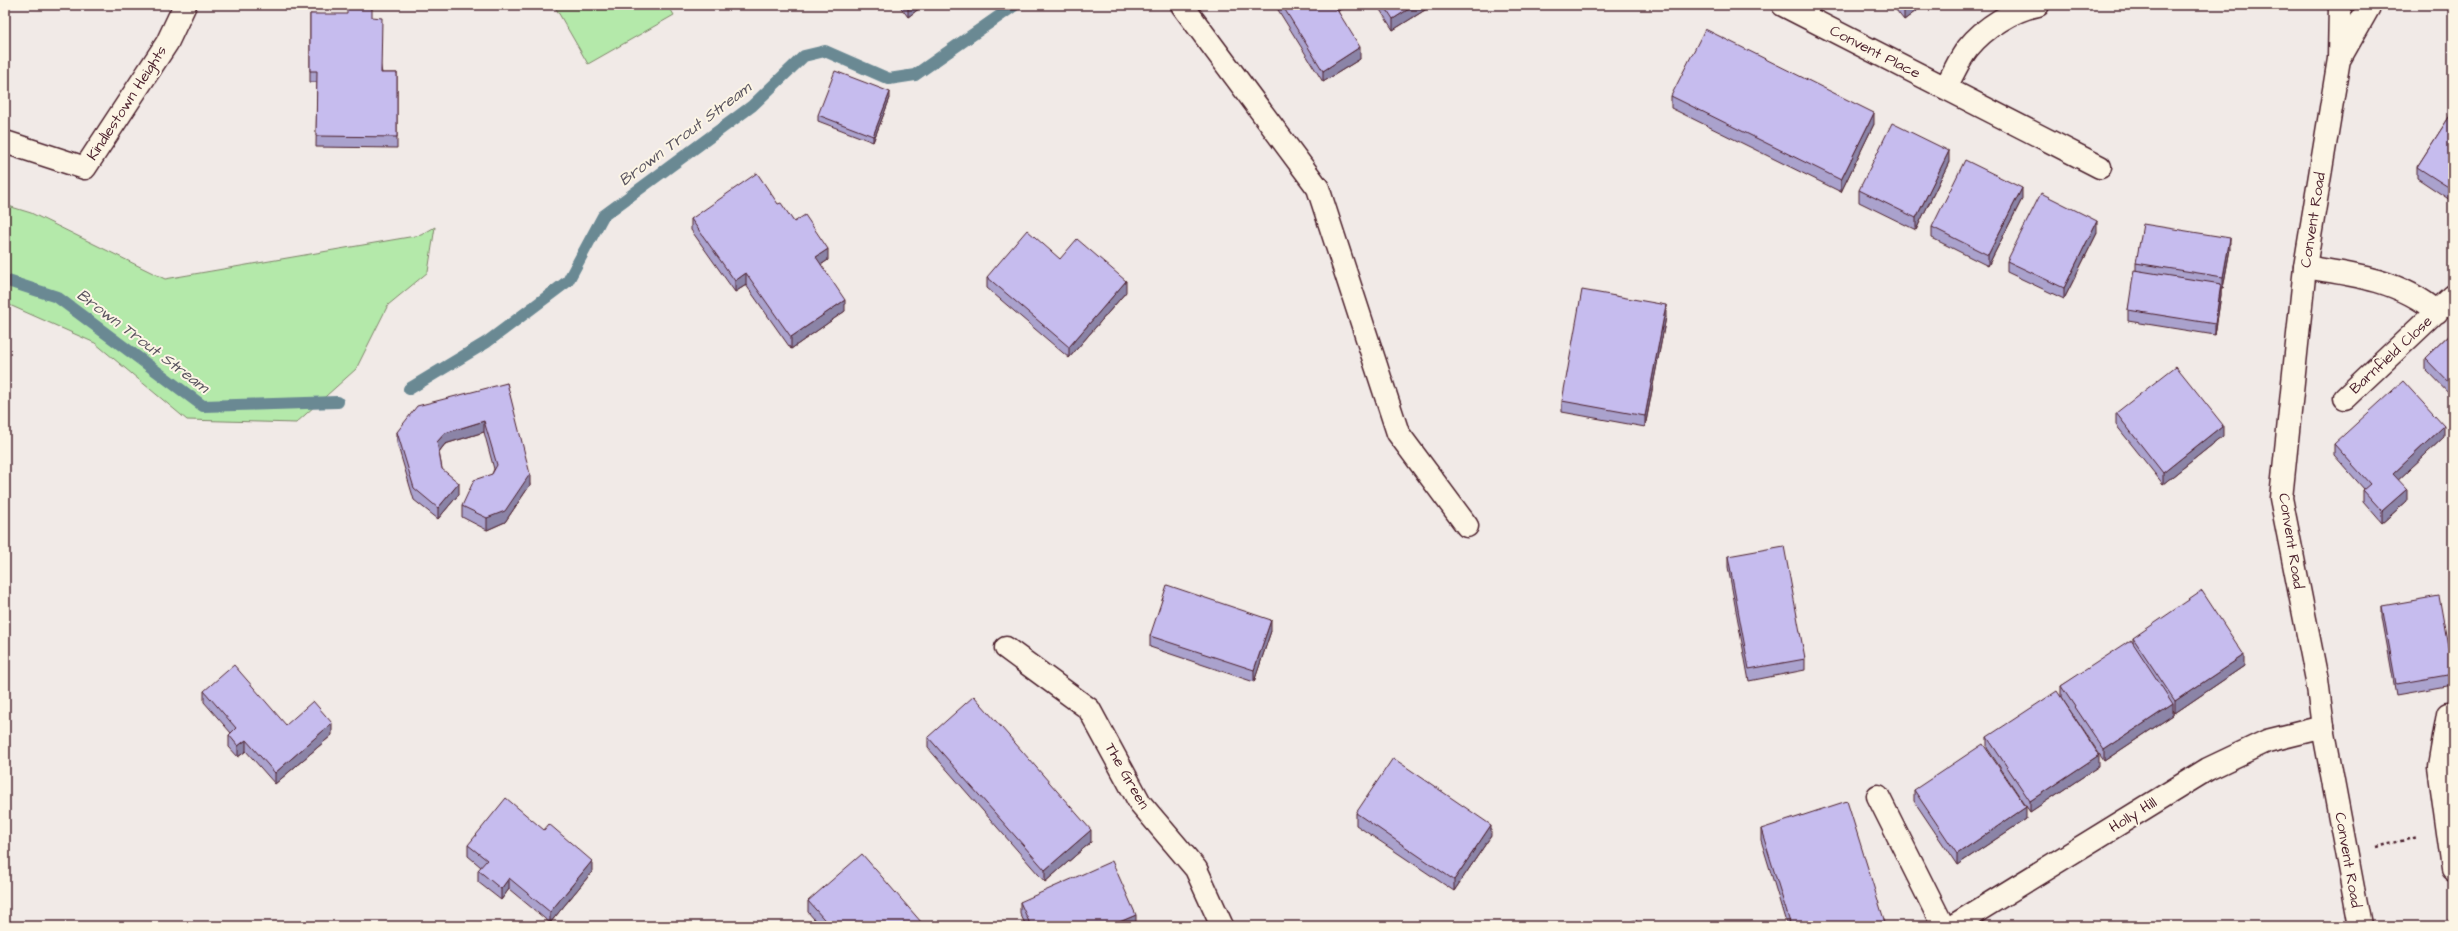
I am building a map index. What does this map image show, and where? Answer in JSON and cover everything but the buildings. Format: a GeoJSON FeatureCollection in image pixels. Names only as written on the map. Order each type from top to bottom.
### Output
{"type":"FeatureCollection","features":[{"type":"Feature","properties":{"kind":"street","name":"Kindlestown Heights"},"geometry":{"type":"LineString","coordinates":[[5,142],[85,168],[167,43],[185,5]]}},
{"type":"Feature","properties":{"kind":"street"},"geometry":{"type":"LineString","coordinates":[[1182,5],[1318,188],[1398,433],[1467,526]]}},
{"type":"Feature","properties":{"kind":"street","name":"Convent Place"},"geometry":{"type":"LineString","coordinates":[[1783,5],[2100,167]]}},
{"type":"Feature","properties":{"kind":"street"},"geometry":{"type":"LineString","coordinates":[[1945,88],[1968,47],[1994,24],[2022,8],[2038,5]]}},
{"type":"Feature","properties":{"kind":"street","name":"Convent Road"},"geometry":{"type":"LineString","coordinates":[[2340,5],[2339,59],[2305,267],[2281,498],[2317,680],[2323,727],[2348,854],[2360,926]]}},
{"type":"Feature","properties":{"kind":"street","name":"Convent Road"},"geometry":{"type":"LineString","coordinates":[[2339,59],[2370,5]]}},
{"type":"Feature","properties":{"kind":"street","name":"Barnfield Close"},"geometry":{"type":"LineString","coordinates":[[2305,267],[2352,274],[2402,288],[2422,299],[2437,312]]}},
{"type":"Feature","properties":{"kind":"street","name":"Barnfield Close"},"geometry":{"type":"LineString","coordinates":[[2345,398],[2453,296]]}},
{"type":"Feature","properties":{"kind":"street","name":"The Green"},"geometry":{"type":"LineString","coordinates":[[1006,648],[1089,710],[1140,803],[1196,869],[1222,926]]}},
{"type":"Feature","properties":{"kind":"street"},"geometry":{"type":"LineString","coordinates":[[2448,714],[2439,767],[2453,869]]}},
{"type":"Feature","properties":{"kind":"street","name":"Holly Hill"},"geometry":{"type":"LineString","coordinates":[[1953,926],[2208,769],[2267,741],[2323,727]]}},
{"type":"Feature","properties":{"kind":"street"},"geometry":{"type":"LineString","coordinates":[[1878,796],[1943,926]]}},
{"type":"Feature","properties":{"kind":"path"},"geometry":{"type":"LineString","coordinates":[[2348,854],[2448,829]]}},
{"type":"Feature","properties":{"kind":"green space"},"geometry":{"type":"Polygon","coordinates":[[[554,5],[668,5],[674,15],[588,64],[554,5]]]}},
{"type":"Feature","properties":{"kind":"green space"},"geometry":{"type":"Polygon","coordinates":[[[5,205],[31,213],[165,279],[421,235],[435,227],[428,272],[388,305],[356,369],[296,423],[187,420],[95,343],[5,303],[5,205]]]}},
{"type":"Feature","properties":{"kind":"waterway","name":"Brown Trout Stream"},"geometry":{"type":"LineString","coordinates":[[409,389],[487,342],[568,281],[603,216],[752,106],[804,56],[825,51],[889,79],[915,75],[1015,5]]}},
{"type":"Feature","properties":{"kind":"waterway","name":"Brown Trout Stream"},"geometry":{"type":"LineString","coordinates":[[5,280],[57,297],[203,406],[338,402]]}}]}
